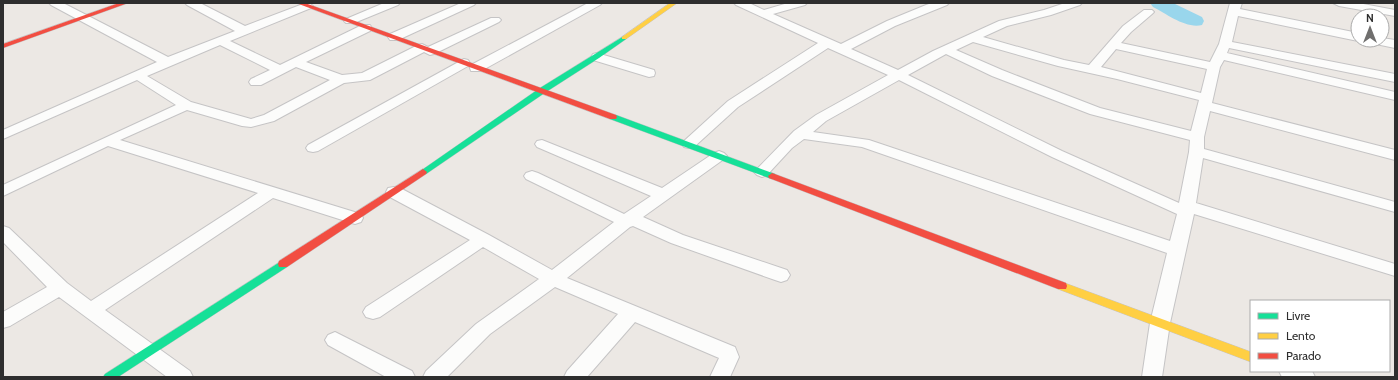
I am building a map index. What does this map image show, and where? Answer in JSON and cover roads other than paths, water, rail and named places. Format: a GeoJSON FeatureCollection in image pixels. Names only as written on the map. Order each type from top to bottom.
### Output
{"type":"FeatureCollection","features":[{"type":"Feature","properties":{"kind":"street"},"geometry":{"type":"LineString","coordinates":[[55,3],[167,62]]}},
{"type":"Feature","properties":{"kind":"street"},"geometry":{"type":"LineString","coordinates":[[3,46],[125,3]]}},
{"type":"Feature","properties":{"kind":"street"},"geometry":{"type":"LineString","coordinates":[[191,3],[245,31]]}},
{"type":"Feature","properties":{"kind":"street"},"geometry":{"type":"LineString","coordinates":[[350,21],[394,3]]}},
{"type":"Feature","properties":{"kind":"street"},"geometry":{"type":"LineString","coordinates":[[394,37],[470,3]]}},
{"type":"Feature","properties":{"kind":"street"},"geometry":{"type":"LineString","coordinates":[[313,148],[470,66],[596,3]]}},
{"type":"Feature","properties":{"kind":"street"},"geometry":{"type":"LineString","coordinates":[[110,377],[355,218],[543,90],[597,57],[674,3]]}},
{"type":"Feature","properties":{"kind":"street"},"geometry":{"type":"LineString","coordinates":[[740,3],[898,75],[1057,154],[1187,209],[1395,270]]}},
{"type":"Feature","properties":{"kind":"street"},"geometry":{"type":"LineString","coordinates":[[764,13],[801,3]]}},
{"type":"Feature","properties":{"kind":"street"},"geometry":{"type":"LineString","coordinates":[[841,49],[873,32],[944,3]]}},
{"type":"Feature","properties":{"kind":"street"},"geometry":{"type":"LineString","coordinates":[[762,172],[799,134],[821,118],[898,75],[1003,24],[1076,3]]}},
{"type":"Feature","properties":{"kind":"street"},"geometry":{"type":"LineString","coordinates":[[1339,3],[1395,12]]}},
{"type":"Feature","properties":{"kind":"street"},"geometry":{"type":"LineString","coordinates":[[3,135],[137,75],[245,31],[303,5],[470,66],[543,90],[689,144],[1250,357]]}},
{"type":"Feature","properties":{"kind":"street"},"geometry":{"type":"LineString","coordinates":[[1152,377],[1160,323],[1187,209],[1205,102],[1234,7],[1350,35]]}},
{"type":"Feature","properties":{"kind":"street"},"geometry":{"type":"LineString","coordinates":[[1092,70],[1127,29],[1148,12]]}},
{"type":"Feature","properties":{"kind":"street"},"geometry":{"type":"LineString","coordinates":[[137,75],[186,105],[242,122],[250,123],[269,118],[342,79],[365,77],[495,20]]}},
{"type":"Feature","properties":{"kind":"street"},"geometry":{"type":"LineString","coordinates":[[256,82],[366,28]]}},
{"type":"Feature","properties":{"kind":"street"},"geometry":{"type":"LineString","coordinates":[[972,38],[1062,63],[1119,75],[1205,102],[1395,155]]}},
{"type":"Feature","properties":{"kind":"street"},"geometry":{"type":"LineString","coordinates":[[221,41],[280,70]]}},
{"type":"Feature","properties":{"kind":"street"},"geometry":{"type":"LineString","coordinates":[[689,144],[733,104],[827,43]]}},
{"type":"Feature","properties":{"kind":"street"},"geometry":{"type":"LineString","coordinates":[[1113,45],[1219,55],[1390,77],[1392,95],[1219,55]]}},
{"type":"Feature","properties":{"kind":"street"},"geometry":{"type":"LineString","coordinates":[[947,50],[1095,111],[1395,207]]}},
{"type":"Feature","properties":{"kind":"street"},"geometry":{"type":"LineString","coordinates":[[597,57],[649,72]]}},
{"type":"Feature","properties":{"kind":"street"},"geometry":{"type":"LineString","coordinates":[[297,63],[342,79]]}},
{"type":"Feature","properties":{"kind":"street"},"geometry":{"type":"LineString","coordinates":[[3,191],[186,105]]}},
{"type":"Feature","properties":{"kind":"street"},"geometry":{"type":"LineString","coordinates":[[799,134],[864,144],[1178,250]]}},
{"type":"Feature","properties":{"kind":"street"},"geometry":{"type":"LineString","coordinates":[[107,141],[270,193],[355,218]]}},
{"type":"Feature","properties":{"kind":"street"},"geometry":{"type":"LineString","coordinates":[[542,144],[663,195]]}},
{"type":"Feature","properties":{"kind":"street"},"geometry":{"type":"LineString","coordinates":[[433,377],[483,329],[554,279],[663,195],[719,156]]}},
{"type":"Feature","properties":{"kind":"street"},"geometry":{"type":"LineString","coordinates":[[532,176],[629,220],[682,241],[781,275]]}},
{"type":"Feature","properties":{"kind":"street"},"geometry":{"type":"LineString","coordinates":[[394,192],[483,239],[554,279],[728,353],[729,357],[720,377]]}},
{"type":"Feature","properties":{"kind":"street"},"geometry":{"type":"LineString","coordinates":[[91,310],[270,193]]}},
{"type":"Feature","properties":{"kind":"street"},"geometry":{"type":"LineString","coordinates":[[3,232],[60,288],[182,377]]}},
{"type":"Feature","properties":{"kind":"street"},"geometry":{"type":"LineString","coordinates":[[373,312],[483,239]]}},
{"type":"Feature","properties":{"kind":"street"},"geometry":{"type":"LineString","coordinates":[[3,321],[60,288]]}},
{"type":"Feature","properties":{"kind":"street"},"geometry":{"type":"LineString","coordinates":[[574,377],[631,313]]}},
{"type":"Feature","properties":{"kind":"street"},"geometry":{"type":"LineString","coordinates":[[335,340],[405,377]]}},
{"type":"Feature","properties":{"kind":"street"},"geometry":{"type":"LineString","coordinates":[[1292,372],[1305,377]]}},
{"type":"Feature","properties":{"kind":"waterway"},"geometry":{"type":"LineString","coordinates":[[1159,3],[1195,21]]}}]}
